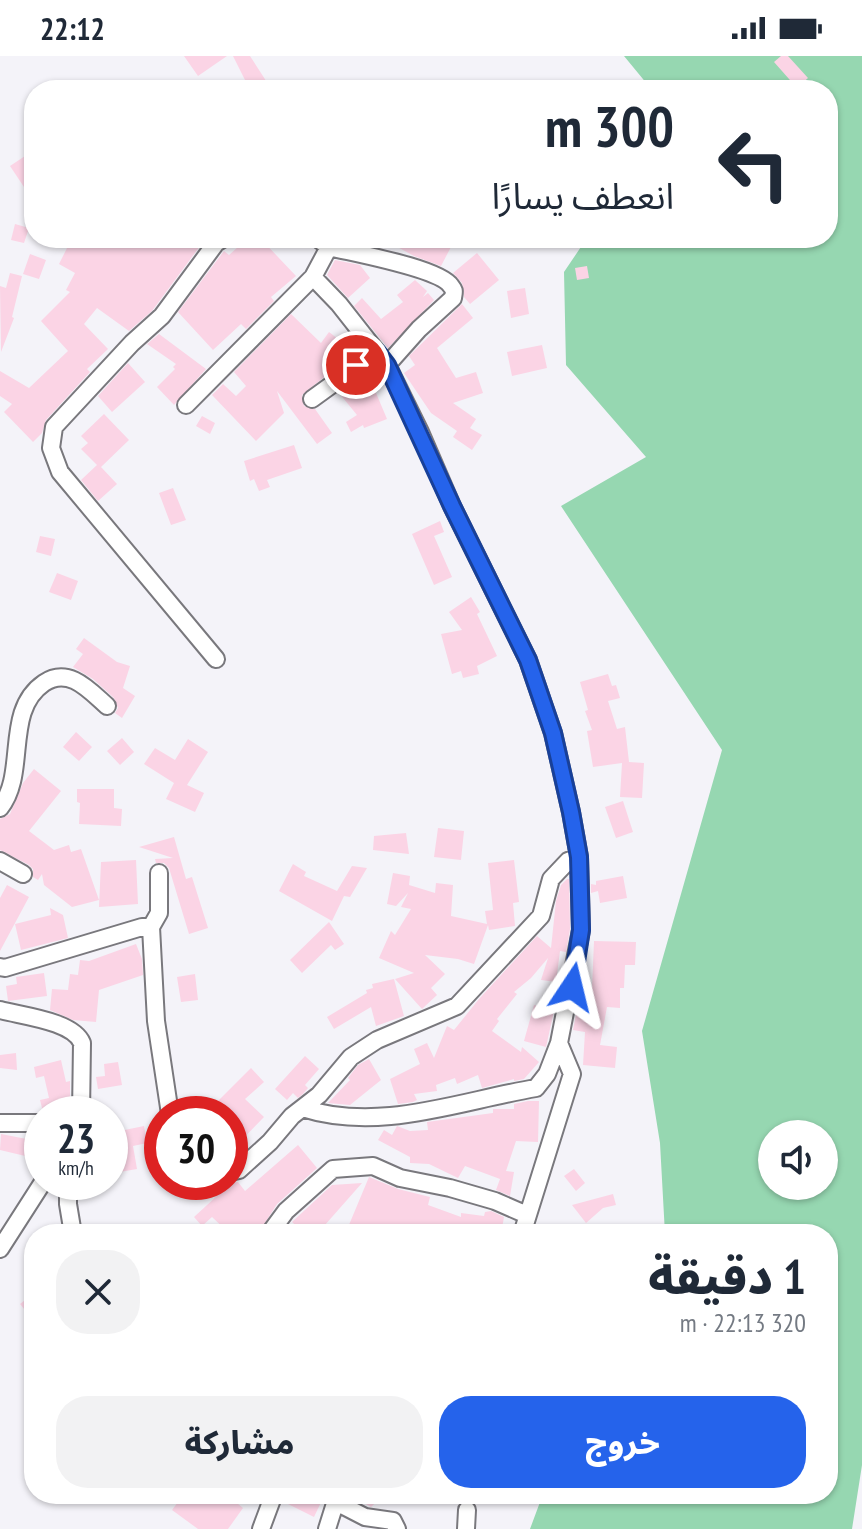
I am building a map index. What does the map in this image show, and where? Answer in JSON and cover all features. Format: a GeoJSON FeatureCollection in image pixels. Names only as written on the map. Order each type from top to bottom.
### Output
{"type":"FeatureCollection","features":[{"type":"Feature","properties":{"kind":"street"},"geometry":{"type":"LineString","coordinates":[[212,248],[162,316],[132,343],[54,427],[51,448],[60,472],[216,659]]}},
{"type":"Feature","properties":{"kind":"street"},"geometry":{"type":"LineString","coordinates":[[186,405],[313,277],[322,248]]}},
{"type":"Feature","properties":{"kind":"street"},"geometry":{"type":"LineString","coordinates":[[312,399],[382,358],[453,298],[454,290],[450,283],[424,270],[342,248]]}},
{"type":"Feature","properties":{"kind":"street"},"geometry":{"type":"LineString","coordinates":[[302,1108],[330,1117],[368,1120],[536,1088],[547,1074],[559,1043],[581,930],[579,857],[571,812],[553,733],[528,660],[382,358],[313,277]]}},
{"type":"Feature","properties":{"kind":"street"},"geometry":{"type":"LineString","coordinates":[[0,808],[12,783],[14,755],[24,710],[42,684],[57,678],[73,679],[107,706]]}},
{"type":"Feature","properties":{"kind":"street"},"geometry":{"type":"LineString","coordinates":[[248,1161],[319,1095],[351,1057],[377,1040],[457,1006],[541,916],[551,879],[568,861],[579,857]]}},
{"type":"Feature","properties":{"kind":"street"},"geometry":{"type":"LineString","coordinates":[[0,861],[23,874]]}},
{"type":"Feature","properties":{"kind":"street"},"geometry":{"type":"LineString","coordinates":[[159,873],[159,913],[151,927],[156,1021],[167,1096]]}},
{"type":"Feature","properties":{"kind":"street"},"geometry":{"type":"LineString","coordinates":[[0,967],[151,927]]}},
{"type":"Feature","properties":{"kind":"street"},"geometry":{"type":"LineString","coordinates":[[0,1010],[69,1028],[79,1035],[82,1043],[81,1096]]}},
{"type":"Feature","properties":{"kind":"street"},"geometry":{"type":"LineString","coordinates":[[525,1224],[572,1074],[559,1043]]}},
{"type":"Feature","properties":{"kind":"street"},"geometry":{"type":"LineString","coordinates":[[0,1123],[24,1123]]}},
{"type":"Feature","properties":{"kind":"street"},"geometry":{"type":"LineString","coordinates":[[276,1224],[286,1211],[333,1169],[373,1166],[400,1178],[495,1201],[527,1215]]}},
{"type":"Feature","properties":{"kind":"street"},"geometry":{"type":"LineString","coordinates":[[0,1249],[31,1200]]}},
{"type":"Feature","properties":{"kind":"street"},"geometry":{"type":"LineString","coordinates":[[68,1200],[71,1224]]}},
{"type":"Feature","properties":{"kind":"street"},"geometry":{"type":"LineString","coordinates":[[261,1529],[270,1504]]}},
{"type":"Feature","properties":{"kind":"street"},"geometry":{"type":"LineString","coordinates":[[327,1529],[334,1504]]}},
{"type":"Feature","properties":{"kind":"street"},"geometry":{"type":"LineString","coordinates":[[345,1504],[365,1517],[393,1521],[397,1529]]}},
{"type":"Feature","properties":{"kind":"street"},"geometry":{"type":"LineString","coordinates":[[466,1529],[467,1510]]}},
{"type":"Feature","properties":{"kind":"green space"},"geometry":{"type":"Polygon","coordinates":[[[624,56],[862,56],[862,1465],[852,1529],[530,1529],[539,1504],[838,1504],[838,1224],[664,1224],[660,1143],[642,1031],[722,750],[561,506],[646,457],[566,365],[564,272],[580,248],[838,248],[838,80],[644,80],[624,56]]]}},
{"type":"Feature","properties":{"kind":"building"},"geometry":{"type":"Polygon","coordinates":[[[184,56],[227,56],[198,76],[184,56]]]}},
{"type":"Feature","properties":{"kind":"building"},"geometry":{"type":"Polygon","coordinates":[[[233,56],[250,56],[266,80],[245,80],[233,56]]]}},
{"type":"Feature","properties":{"kind":"building"},"geometry":{"type":"Polygon","coordinates":[[[781,56],[788,56],[808,78],[790,80],[774,62],[781,56]]]}},
{"type":"Feature","properties":{"kind":"building"},"geometry":{"type":"Polygon","coordinates":[[[24,157],[24,187],[10,166],[24,157]]]}},
{"type":"Feature","properties":{"kind":"building"},"geometry":{"type":"Polygon","coordinates":[[[15,224],[24,227],[24,243],[11,240],[15,224]]]}},
{"type":"Feature","properties":{"kind":"building"},"geometry":{"type":"Polygon","coordinates":[[[67,248],[199,248],[152,311],[129,331],[97,308],[84,324],[108,349],[87,369],[90,372],[46,420],[42,433],[33,442],[4,412],[12,404],[0,396],[0,371],[29,388],[68,351],[41,321],[70,292],[66,290],[75,273],[59,264],[67,248]]]}},
{"type":"Feature","properties":{"kind":"building"},"geometry":{"type":"Polygon","coordinates":[[[237,248],[269,248],[296,276],[271,297],[274,301],[246,329],[241,324],[213,350],[178,312],[224,251],[229,255],[237,248]]]}},
{"type":"Feature","properties":{"kind":"building"},"geometry":{"type":"Polygon","coordinates":[[[399,248],[450,248],[441,266],[399,248]]]}},
{"type":"Feature","properties":{"kind":"building"},"geometry":{"type":"Polygon","coordinates":[[[477,253],[499,280],[470,304],[464,297],[462,283],[453,273],[477,253]]]}},
{"type":"Feature","properties":{"kind":"building"},"geometry":{"type":"Polygon","coordinates":[[[30,254],[46,260],[39,279],[23,274],[30,254]]]}},
{"type":"Feature","properties":{"kind":"building"},"geometry":{"type":"Polygon","coordinates":[[[335,260],[360,265],[370,278],[348,298],[327,275],[335,260]]]}},
{"type":"Feature","properties":{"kind":"building"},"geometry":{"type":"Polygon","coordinates":[[[587,266],[589,278],[577,280],[575,268],[587,266]]]}},
{"type":"Feature","properties":{"kind":"building"},"geometry":{"type":"Polygon","coordinates":[[[10,273],[22,276],[14,318],[1,352],[0,286],[6,288],[10,273]]]}},
{"type":"Feature","properties":{"kind":"building"},"geometry":{"type":"Polygon","coordinates":[[[415,280],[427,291],[423,297],[428,293],[434,300],[388,348],[354,306],[362,298],[381,319],[403,302],[397,295],[415,280]]]}},
{"type":"Feature","properties":{"kind":"building"},"geometry":{"type":"Polygon","coordinates":[[[525,288],[529,314],[511,318],[507,291],[525,288]]]}},
{"type":"Feature","properties":{"kind":"building"},"geometry":{"type":"Polygon","coordinates":[[[462,304],[473,318],[437,348],[456,378],[476,372],[483,393],[453,403],[476,419],[470,428],[482,435],[472,450],[453,437],[457,431],[431,413],[404,373],[415,365],[409,356],[462,304]]]}},
{"type":"Feature","properties":{"kind":"building"},"geometry":{"type":"Polygon","coordinates":[[[291,314],[321,343],[329,332],[347,346],[330,367],[333,370],[302,395],[304,406],[315,409],[332,433],[317,444],[277,391],[284,413],[256,441],[212,395],[223,384],[236,396],[246,386],[234,372],[291,314]]]}},
{"type":"Feature","properties":{"kind":"building"},"geometry":{"type":"Polygon","coordinates":[[[159,334],[206,369],[174,405],[157,387],[175,369],[176,364],[147,344],[159,334]]]}},
{"type":"Feature","properties":{"kind":"building"},"geometry":{"type":"Polygon","coordinates":[[[542,345],[547,368],[512,376],[507,352],[542,345]]]}},
{"type":"Feature","properties":{"kind":"building"},"geometry":{"type":"Polygon","coordinates":[[[128,363],[145,382],[112,412],[98,396],[128,363]]]}},
{"type":"Feature","properties":{"kind":"building"},"geometry":{"type":"Polygon","coordinates":[[[363,376],[369,383],[371,381],[387,419],[364,428],[363,425],[351,432],[346,422],[357,415],[339,393],[363,376]]]}},
{"type":"Feature","properties":{"kind":"building"},"geometry":{"type":"Polygon","coordinates":[[[104,414],[129,440],[101,467],[117,484],[98,501],[81,480],[97,465],[81,449],[88,443],[81,436],[104,414]]]}},
{"type":"Feature","properties":{"kind":"building"},"geometry":{"type":"Polygon","coordinates":[[[202,416],[215,423],[210,434],[196,426],[202,416]]]}},
{"type":"Feature","properties":{"kind":"building"},"geometry":{"type":"Polygon","coordinates":[[[294,445],[302,468],[267,480],[270,487],[259,491],[254,479],[250,481],[244,461],[294,445]]]}},
{"type":"Feature","properties":{"kind":"building"},"geometry":{"type":"Polygon","coordinates":[[[173,488],[186,520],[171,525],[159,493],[173,488]]]}},
{"type":"Feature","properties":{"kind":"building"},"geometry":{"type":"Polygon","coordinates":[[[440,521],[444,532],[434,536],[452,577],[434,585],[412,534],[440,521]]]}},
{"type":"Feature","properties":{"kind":"building"},"geometry":{"type":"Polygon","coordinates":[[[40,536],[55,539],[51,556],[36,552],[40,536]]]}},
{"type":"Feature","properties":{"kind":"building"},"geometry":{"type":"Polygon","coordinates":[[[57,573],[78,581],[71,600],[49,592],[57,573]]]}},
{"type":"Feature","properties":{"kind":"building"},"geometry":{"type":"Polygon","coordinates":[[[471,597],[497,656],[477,666],[479,674],[463,678],[461,671],[452,674],[441,634],[462,630],[449,612],[471,597]]]}},
{"type":"Feature","properties":{"kind":"building"},"geometry":{"type":"Polygon","coordinates":[[[84,638],[117,662],[130,666],[123,688],[135,696],[122,718],[115,713],[118,708],[114,698],[93,679],[73,667],[83,654],[76,649],[84,638]]]}},
{"type":"Feature","properties":{"kind":"building"},"geometry":{"type":"Polygon","coordinates":[[[608,674],[620,698],[608,701],[617,729],[625,727],[629,762],[644,763],[642,798],[620,797],[622,763],[593,767],[587,731],[592,730],[580,682],[608,674]]]}},
{"type":"Feature","properties":{"kind":"building"},"geometry":{"type":"Polygon","coordinates":[[[76,732],[92,747],[79,761],[63,747],[76,732]]]}},
{"type":"Feature","properties":{"kind":"building"},"geometry":{"type":"Polygon","coordinates":[[[122,738],[134,752],[120,765],[107,751],[122,738]]]}},
{"type":"Feature","properties":{"kind":"building"},"geometry":{"type":"Polygon","coordinates":[[[188,739],[208,752],[187,785],[204,793],[195,812],[166,799],[174,783],[144,764],[155,748],[175,760],[188,739]]]}},
{"type":"Feature","properties":{"kind":"building"},"geometry":{"type":"Polygon","coordinates":[[[34,769],[61,791],[29,831],[54,850],[69,845],[71,852],[81,849],[99,900],[72,907],[44,885],[42,874],[38,880],[33,877],[33,869],[29,865],[0,850],[0,819],[10,814],[23,783],[34,769]]]}},
{"type":"Feature","properties":{"kind":"building"},"geometry":{"type":"Polygon","coordinates":[[[77,789],[114,789],[114,808],[122,809],[121,826],[79,824],[77,789]]]}},
{"type":"Feature","properties":{"kind":"building"},"geometry":{"type":"Polygon","coordinates":[[[623,801],[633,832],[616,838],[605,807],[623,801]]]}},
{"type":"Feature","properties":{"kind":"building"},"geometry":{"type":"Polygon","coordinates":[[[438,828],[464,831],[461,860],[434,857],[438,828]]]}},
{"type":"Feature","properties":{"kind":"building"},"geometry":{"type":"Polygon","coordinates":[[[406,833],[409,854],[373,850],[374,836],[406,833]]]}},
{"type":"Feature","properties":{"kind":"building"},"geometry":{"type":"Polygon","coordinates":[[[174,837],[186,879],[192,877],[208,928],[189,934],[169,868],[164,863],[156,863],[155,859],[173,858],[139,847],[174,837]]]}},
{"type":"Feature","properties":{"kind":"building"},"geometry":{"type":"Polygon","coordinates":[[[136,860],[138,904],[99,907],[101,862],[136,860]]]}},
{"type":"Feature","properties":{"kind":"building"},"geometry":{"type":"Polygon","coordinates":[[[514,860],[519,902],[513,903],[515,926],[489,930],[488,925],[474,964],[425,955],[445,974],[431,988],[437,995],[422,1009],[395,979],[414,973],[379,958],[391,931],[395,935],[411,909],[401,907],[408,893],[396,906],[387,904],[393,873],[410,876],[409,885],[435,893],[436,883],[453,885],[451,916],[487,924],[485,911],[493,910],[488,863],[514,860]]]}},
{"type":"Feature","properties":{"kind":"building"},"geometry":{"type":"Polygon","coordinates":[[[293,864],[306,872],[304,876],[337,891],[352,866],[367,868],[350,897],[344,896],[332,921],[279,891],[293,864]]]}},
{"type":"Feature","properties":{"kind":"building"},"geometry":{"type":"Polygon","coordinates":[[[623,876],[627,898],[600,903],[598,891],[591,893],[591,884],[596,885],[596,881],[623,876]]]}},
{"type":"Feature","properties":{"kind":"building"},"geometry":{"type":"Polygon","coordinates":[[[567,879],[570,929],[566,952],[560,951],[556,982],[541,980],[548,958],[514,992],[517,994],[497,1019],[499,1021],[492,1031],[521,1052],[522,1047],[539,1062],[524,1079],[482,1088],[478,1075],[457,1084],[455,1078],[436,1085],[437,1091],[414,1094],[417,1100],[413,1102],[398,1104],[390,1079],[420,1064],[414,1049],[427,1043],[434,1058],[447,1026],[454,1030],[537,936],[551,948],[556,901],[561,885],[567,879]]]}},
{"type":"Feature","properties":{"kind":"building"},"geometry":{"type":"Polygon","coordinates":[[[7,885],[29,897],[0,951],[0,898],[7,885]]]}},
{"type":"Feature","properties":{"kind":"building"},"geometry":{"type":"Polygon","coordinates":[[[50,908],[63,915],[68,938],[21,950],[15,924],[51,915],[50,908]]]}},
{"type":"Feature","properties":{"kind":"building"},"geometry":{"type":"Polygon","coordinates":[[[329,922],[344,944],[335,950],[331,945],[302,973],[290,960],[329,922]]]}},
{"type":"Feature","properties":{"kind":"building"},"geometry":{"type":"Polygon","coordinates":[[[594,941],[636,942],[635,965],[625,965],[620,1008],[607,1007],[600,1045],[617,1047],[615,1068],[583,1065],[585,1032],[573,1030],[577,1010],[591,1012],[594,941]]]}},
{"type":"Feature","properties":{"kind":"building"},"geometry":{"type":"Polygon","coordinates":[[[136,944],[142,959],[143,975],[99,990],[96,1022],[73,1020],[50,1010],[52,989],[68,990],[70,974],[78,975],[80,960],[89,961],[136,944]]]}},
{"type":"Feature","properties":{"kind":"building"},"geometry":{"type":"Polygon","coordinates":[[[44,973],[47,996],[8,1001],[6,986],[17,984],[16,977],[44,973]]]}},
{"type":"Feature","properties":{"kind":"building"},"geometry":{"type":"Polygon","coordinates":[[[195,974],[198,1000],[181,1002],[177,977],[195,974]]]}},
{"type":"Feature","properties":{"kind":"building"},"geometry":{"type":"Polygon","coordinates":[[[394,979],[404,1016],[376,1026],[371,1007],[334,1029],[327,1017],[367,993],[366,990],[373,988],[372,984],[394,979]]]}},
{"type":"Feature","properties":{"kind":"building"},"geometry":{"type":"Polygon","coordinates":[[[534,1005],[554,1011],[546,1047],[524,1041],[534,1005]]]}},
{"type":"Feature","properties":{"kind":"building"},"geometry":{"type":"Polygon","coordinates":[[[16,1053],[17,1070],[0,1068],[0,1055],[16,1053]]]}},
{"type":"Feature","properties":{"kind":"building"},"geometry":{"type":"Polygon","coordinates":[[[305,1056],[319,1069],[305,1085],[308,1088],[303,1094],[298,1098],[293,1093],[287,1100],[275,1089],[305,1056]]]}},
{"type":"Feature","properties":{"kind":"building"},"geometry":{"type":"Polygon","coordinates":[[[369,1059],[381,1080],[350,1105],[328,1103],[350,1080],[348,1078],[358,1065],[369,1059]]]}},
{"type":"Feature","properties":{"kind":"building"},"geometry":{"type":"Polygon","coordinates":[[[61,1060],[66,1082],[70,1081],[70,1096],[49,1096],[44,1076],[36,1078],[34,1067],[61,1060]]]}},
{"type":"Feature","properties":{"kind":"building"},"geometry":{"type":"Polygon","coordinates":[[[118,1062],[122,1085],[98,1089],[96,1077],[105,1076],[104,1064],[118,1062]]]}},
{"type":"Feature","properties":{"kind":"building"},"geometry":{"type":"Polygon","coordinates":[[[251,1068],[264,1082],[248,1096],[223,1096],[251,1068]]]}},
{"type":"Feature","properties":{"kind":"building"},"geometry":{"type":"Polygon","coordinates":[[[539,1101],[538,1142],[516,1141],[506,1171],[514,1172],[510,1196],[496,1190],[500,1179],[465,1166],[458,1178],[429,1164],[410,1163],[410,1157],[378,1140],[384,1130],[392,1135],[397,1126],[410,1131],[428,1130],[427,1122],[493,1113],[493,1109],[514,1109],[514,1104],[539,1101]]]}},
{"type":"Feature","properties":{"kind":"building"},"geometry":{"type":"Polygon","coordinates":[[[248,1102],[264,1117],[248,1133],[248,1102]]]}},
{"type":"Feature","properties":{"kind":"building"},"geometry":{"type":"Polygon","coordinates":[[[144,1126],[144,1144],[133,1146],[137,1169],[128,1171],[128,1129],[144,1126]]]}},
{"type":"Feature","properties":{"kind":"building"},"geometry":{"type":"Polygon","coordinates":[[[1,1134],[24,1138],[24,1156],[0,1150],[1,1134]]]}},
{"type":"Feature","properties":{"kind":"building"},"geometry":{"type":"Polygon","coordinates":[[[298,1145],[317,1168],[277,1204],[264,1224],[219,1224],[212,1217],[200,1224],[194,1217],[212,1200],[248,1200],[248,1188],[298,1145]]]}},
{"type":"Feature","properties":{"kind":"building"},"geometry":{"type":"Polygon","coordinates":[[[574,1169],[585,1183],[576,1191],[564,1176],[574,1169]]]}},
{"type":"Feature","properties":{"kind":"building"},"geometry":{"type":"Polygon","coordinates":[[[369,1177],[430,1197],[428,1205],[461,1217],[461,1213],[484,1216],[485,1212],[491,1211],[504,1217],[503,1224],[349,1224],[369,1177]]]}},
{"type":"Feature","properties":{"kind":"building"},"geometry":{"type":"Polygon","coordinates":[[[362,1183],[326,1224],[292,1222],[332,1185],[362,1183]]]}},
{"type":"Feature","properties":{"kind":"building"},"geometry":{"type":"Polygon","coordinates":[[[613,1194],[616,1205],[603,1208],[586,1223],[572,1205],[613,1194]]]}},
{"type":"Feature","properties":{"kind":"building"},"geometry":{"type":"Polygon","coordinates":[[[176,1504],[238,1504],[243,1508],[228,1529],[198,1529],[172,1510],[176,1504]]]}},
{"type":"Feature","properties":{"kind":"building"},"geometry":{"type":"Polygon","coordinates":[[[288,1504],[320,1504],[314,1517],[288,1504]]]}},
{"type":"Feature","properties":{"kind":"route"},"geometry":{"type":"LineString","coordinates":[[356,365],[377,352],[387,365],[528,660],[553,733],[579,857],[581,930],[572,987]]}}]}
